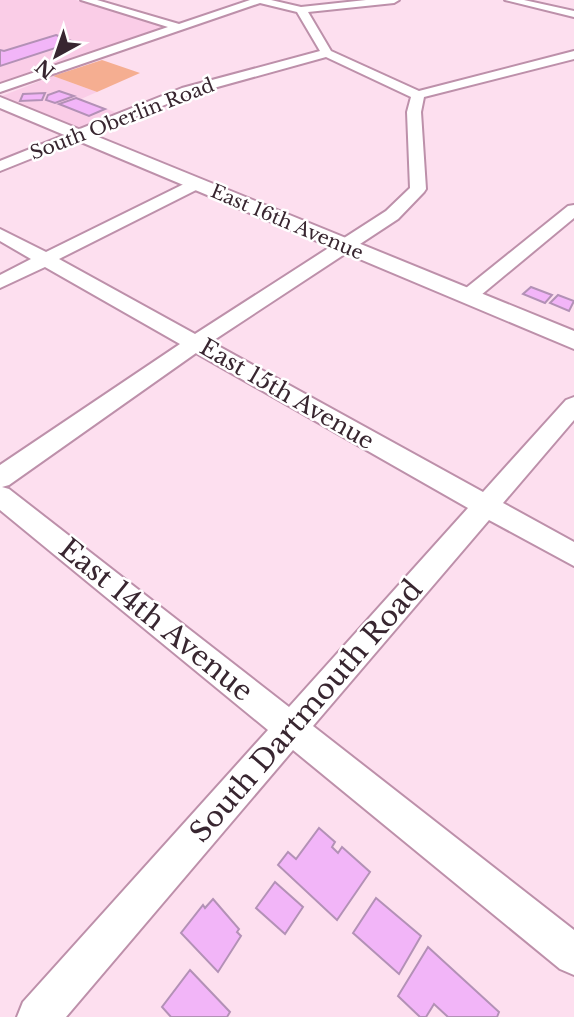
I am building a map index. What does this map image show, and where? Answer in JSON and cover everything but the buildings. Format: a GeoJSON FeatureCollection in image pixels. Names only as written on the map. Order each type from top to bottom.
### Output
{"type":"FeatureCollection","features":[{"type":"Feature","properties":{"kind":"main road","name":"East 16th Avenue"},"geometry":{"type":"LineString","coordinates":[[0,102],[574,341]]}},
{"type":"Feature","properties":{"kind":"street"},"geometry":{"type":"LineString","coordinates":[[86,0],[179,27]]}},
{"type":"Feature","properties":{"kind":"street"},"geometry":{"type":"LineString","coordinates":[[0,88],[259,0],[301,10],[394,0]]}},
{"type":"Feature","properties":{"kind":"street"},"geometry":{"type":"LineString","coordinates":[[510,0],[574,14]]}},
{"type":"Feature","properties":{"kind":"street"},"geometry":{"type":"LineString","coordinates":[[301,10],[327,53],[418,95],[574,55]]}},
{"type":"Feature","properties":{"kind":"street","name":"South Oberlin Road"},"geometry":{"type":"LineString","coordinates":[[0,166],[187,91],[327,53]]}},
{"type":"Feature","properties":{"kind":"street"},"geometry":{"type":"LineString","coordinates":[[0,478],[197,342],[392,215],[418,189],[414,112],[418,95]]}},
{"type":"Feature","properties":{"kind":"street"},"geometry":{"type":"LineString","coordinates":[[0,282],[196,184]]}},
{"type":"Feature","properties":{"kind":"street"},"geometry":{"type":"LineString","coordinates":[[468,296],[574,210]]}},
{"type":"Feature","properties":{"kind":"street"},"geometry":{"type":"LineString","coordinates":[[548,231],[574,240]]}},
{"type":"Feature","properties":{"kind":"street","name":"East 15th Avenue"},"geometry":{"type":"LineString","coordinates":[[0,234],[574,555]]}},
{"type":"Feature","properties":{"kind":"street","name":"South Dartmouth Road"},"geometry":{"type":"LineString","coordinates":[[38,1017],[574,405]]}},
{"type":"Feature","properties":{"kind":"street","name":"East 14th Avenue"},"geometry":{"type":"LineString","coordinates":[[0,496],[574,955]]}},
{"type":"Feature","properties":{"kind":"shaded area"},"geometry":{"type":"Polygon","coordinates":[[[0,0],[76,0],[167,27],[0,83],[0,0]]]}},
{"type":"Feature","properties":{"kind":"shaded area"},"geometry":{"type":"Polygon","coordinates":[[[102,60],[140,73],[97,92],[53,76],[102,60]]]}},
{"type":"Feature","properties":{"kind":"shaded area"},"geometry":{"type":"Polygon","coordinates":[[[53,76],[97,92],[81,99],[120,114],[80,129],[2,96],[53,76]]]}}]}
